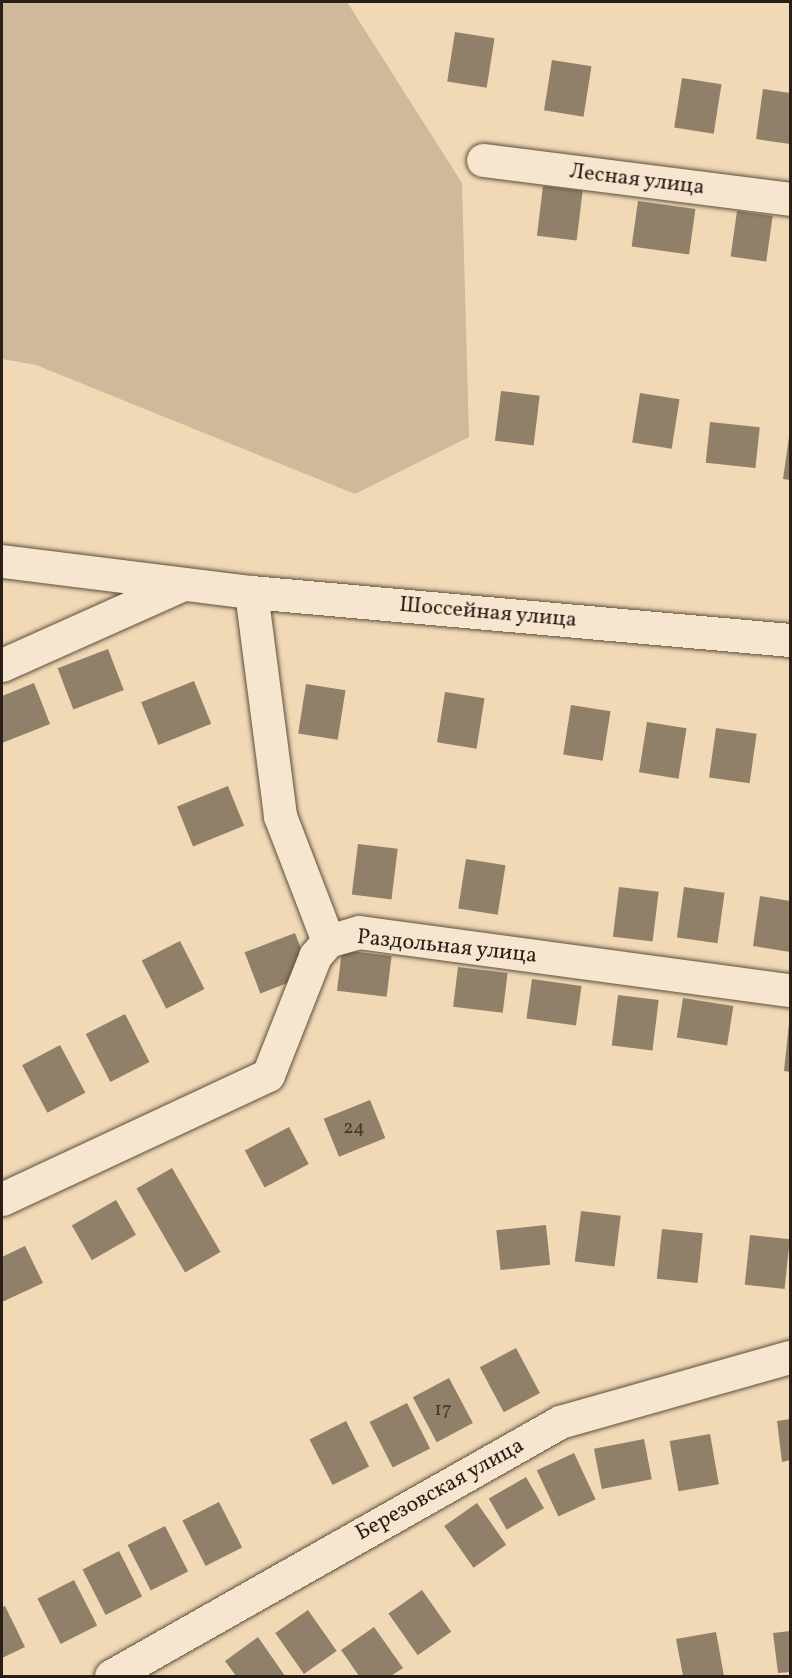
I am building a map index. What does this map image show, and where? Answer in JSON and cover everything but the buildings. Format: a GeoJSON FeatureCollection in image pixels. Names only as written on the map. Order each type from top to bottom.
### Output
{"type":"FeatureCollection","features":[{"type":"Feature","properties":{"kind":"street","name":"Лесная улица"},"geometry":{"type":"LineString","coordinates":[[483,160],[790,200]]}},
{"type":"Feature","properties":{"kind":"street","name":"Шоссейная улица"},"geometry":{"type":"LineString","coordinates":[[2,561],[251,592],[790,640]]}},
{"type":"Feature","properties":{"kind":"street"},"geometry":{"type":"LineString","coordinates":[[2,665],[185,584]]}},
{"type":"Feature","properties":{"kind":"street"},"geometry":{"type":"LineString","coordinates":[[251,592],[280,816],[328,941]]}},
{"type":"Feature","properties":{"kind":"street","name":"Раздольная улица"},"geometry":{"type":"LineString","coordinates":[[2,1199],[268,1075],[315,956],[328,941],[359,932],[790,990]]}},
{"type":"Feature","properties":{"kind":"street","name":"Березовская улица"},"geometry":{"type":"LineString","coordinates":[[111,1677],[560,1422],[790,1357]]}},
{"type":"Feature","properties":{"kind":"shaded area"},"geometry":{"type":"Polygon","coordinates":[[[2,2],[347,2],[462,183],[469,437],[355,494],[36,365],[2,359],[2,2]]]}}]}
